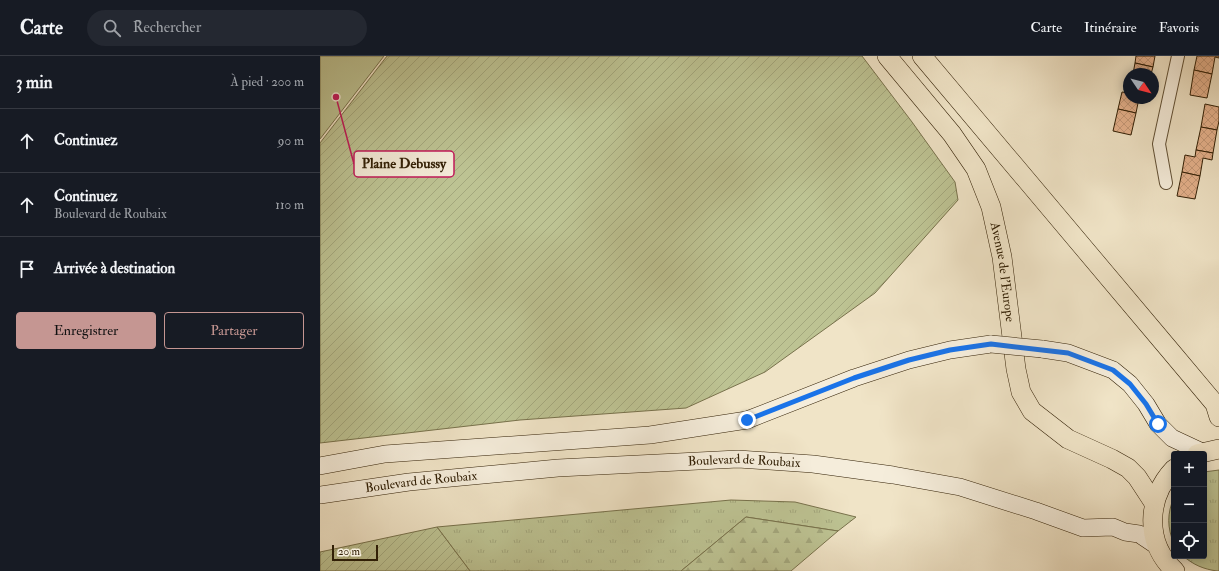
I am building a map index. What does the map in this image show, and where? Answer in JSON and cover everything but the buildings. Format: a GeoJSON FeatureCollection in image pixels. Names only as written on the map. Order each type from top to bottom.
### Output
{"type":"FeatureCollection","features":[{"type":"Feature","properties":{"kind":"main road","name":"Avenue de l'Europe"},"geometry":{"type":"LineString","coordinates":[[887,56],[952,134],[976,169],[990,207],[1002,257],[1016,369],[1022,392],[1032,411],[1068,439],[1128,468],[1137,477],[1154,503]]}},
{"type":"Feature","properties":{"kind":"main road"},"geometry":{"type":"LineString","coordinates":[[922,56],[1215,404],[1219,417]]}},
{"type":"Feature","properties":{"kind":"main road"},"geometry":{"type":"LineString","coordinates":[[320,466],[385,454],[650,435],[747,420],[854,378],[909,360],[950,350],[991,344],[1068,353],[1113,370],[1130,384],[1146,404],[1158,424],[1172,438],[1204,451]]}},
{"type":"Feature","properties":{"kind":"main road","name":"Boulevard de Roubaix"},"geometry":{"type":"LineString","coordinates":[[320,495],[409,482],[558,468],[738,459],[813,464],[893,475],[960,487],[1036,511],[1083,528],[1113,527],[1125,532],[1139,534],[1157,546]]}},
{"type":"Feature","properties":{"kind":"main road"},"geometry":{"type":"LineString","coordinates":[[1171,472],[1159,489],[1154,503],[1152,517],[1153,532],[1157,546],[1163,557],[1175,571]]}},
{"type":"Feature","properties":{"kind":"street"},"geometry":{"type":"LineString","coordinates":[[1166,183],[1159,144],[1178,56]]}},
{"type":"Feature","properties":{"kind":"green space"},"geometry":{"type":"Polygon","coordinates":[[[320,56],[384,56],[320,139],[320,56]]]}},
{"type":"Feature","properties":{"kind":"green space"},"geometry":{"type":"Polygon","coordinates":[[[387,56],[862,56],[955,182],[958,200],[875,293],[765,372],[686,408],[520,420],[320,443],[320,143],[387,56]]]}},
{"type":"Feature","properties":{"kind":"green space"},"geometry":{"type":"Polygon","coordinates":[[[1219,470],[1219,571],[1199,566],[1187,559],[1207,559],[1207,472],[1219,470]]]}},
{"type":"Feature","properties":{"kind":"green space"},"geometry":{"type":"Polygon","coordinates":[[[731,500],[795,502],[856,517],[838,531],[746,517],[681,571],[470,571],[437,527],[731,500]]]}},
{"type":"Feature","properties":{"kind":"green space"},"geometry":{"type":"Polygon","coordinates":[[[1171,506],[1171,535],[1169,526],[1171,506]]]}},
{"type":"Feature","properties":{"kind":"green space"},"geometry":{"type":"Polygon","coordinates":[[[746,517],[838,531],[791,571],[681,571],[746,517]]]}},
{"type":"Feature","properties":{"kind":"green space"},"geometry":{"type":"Polygon","coordinates":[[[437,527],[470,571],[320,571],[320,552],[437,527]]]}},
{"type":"Feature","properties":{"kind":"place","name":"Plaine Debussy"},"geometry":{"type":"Point","coordinates":[336,97]}},
{"type":"Feature","properties":{"kind":"route"},"geometry":{"type":"LineString","coordinates":[[747,420],[854,378],[909,360],[950,350],[991,344],[1021,346],[1068,353],[1113,370],[1130,384],[1146,404],[1158,424]]}}]}
